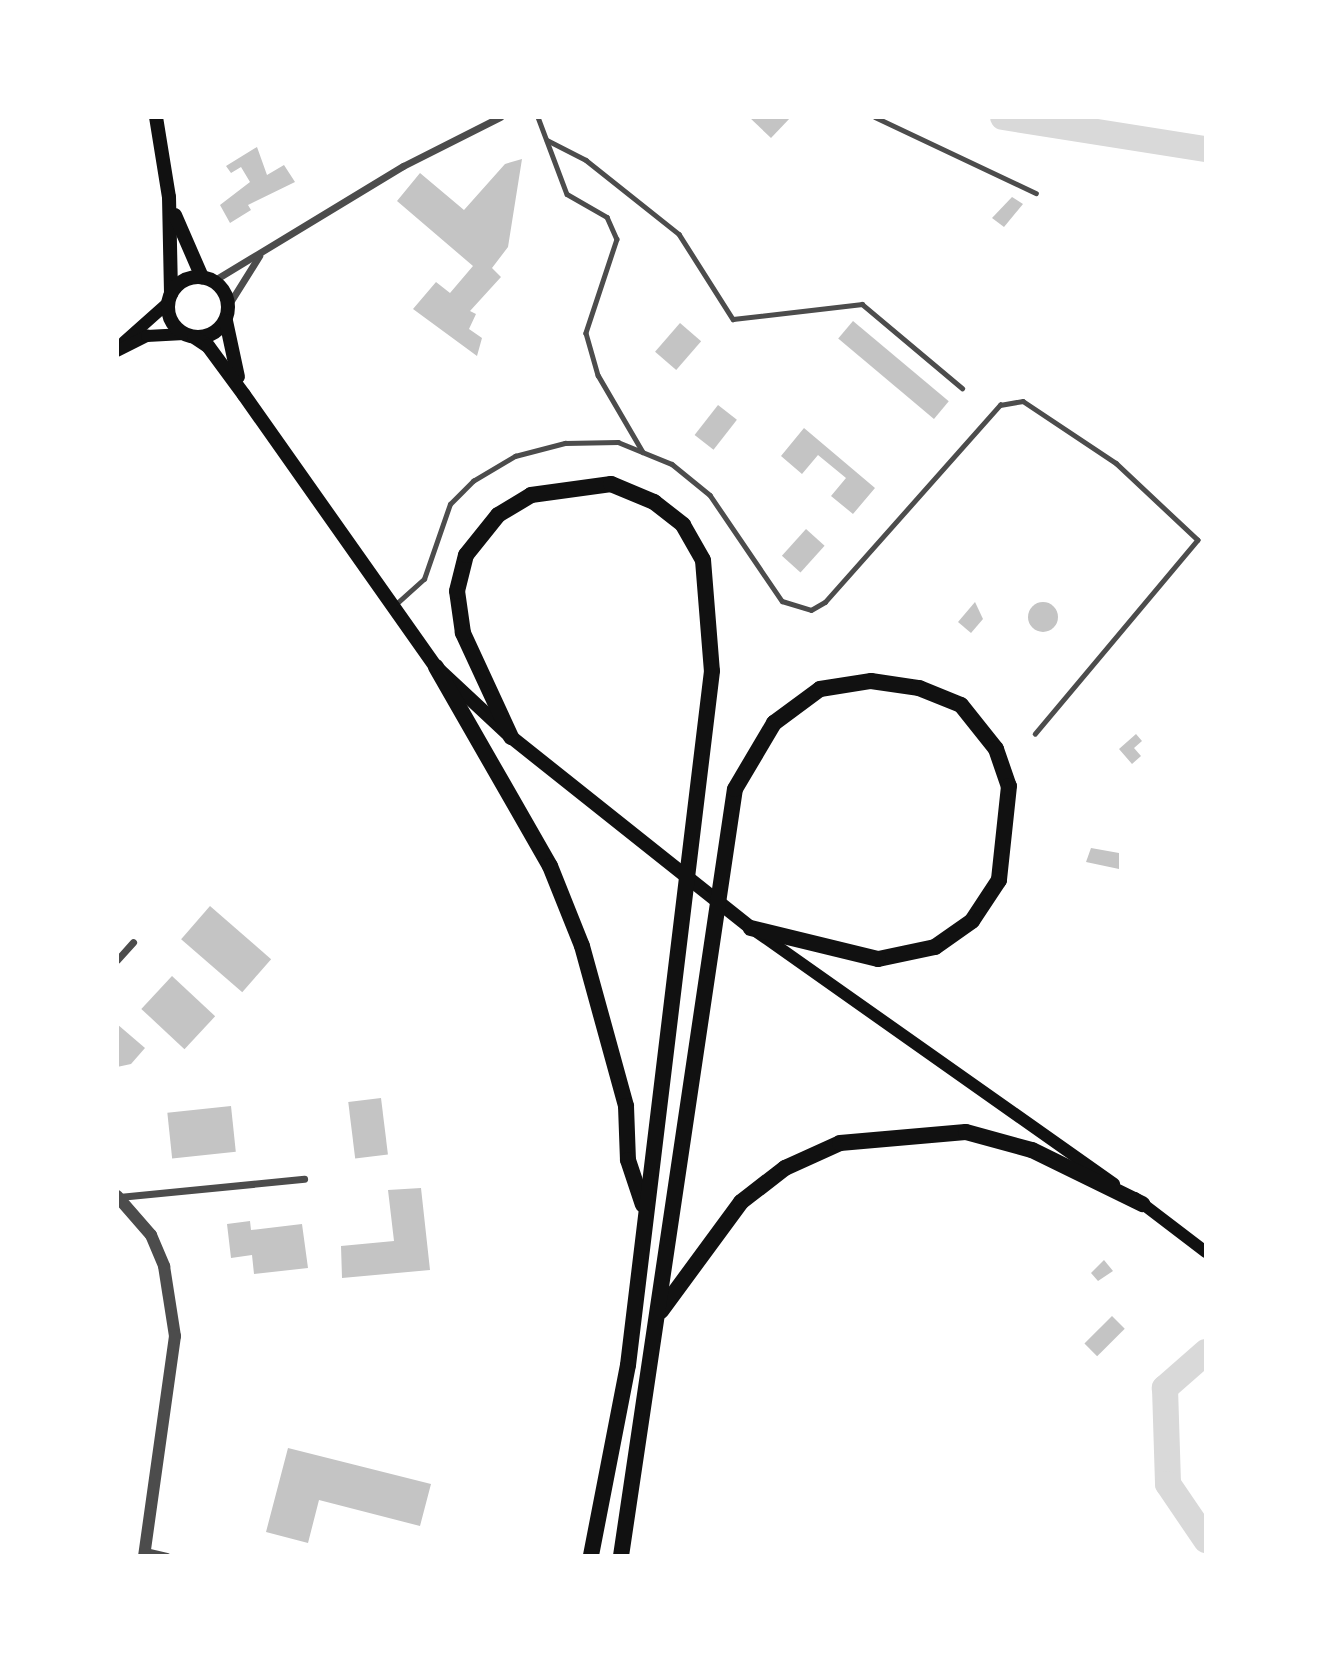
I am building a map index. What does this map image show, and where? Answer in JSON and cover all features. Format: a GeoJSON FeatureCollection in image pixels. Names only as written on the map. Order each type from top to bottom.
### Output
{"type":"FeatureCollection","features":[{"type":"Feature","properties":{"kind":"highway"},"geometry":{"type":"LineString","coordinates":[[511,737],[463,633],[457,591],[466,555],[498,515],[531,495],[611,484],[654,502],[683,526],[703,560],[709,596],[712,671],[696,838],[644,1211],[618,1439],[592,1556]]}},
{"type":"Feature","properties":{"kind":"highway"},"geometry":{"type":"LineString","coordinates":[[436,667],[550,866],[582,946],[626,1106],[628,1160],[644,1211]]}},
{"type":"Feature","properties":{"kind":"highway"},"geometry":{"type":"LineString","coordinates":[[621,1556],[660,1313],[722,857],[734,789],[751,754],[774,723],[820,689],[871,681],[919,688],[961,705],[996,749],[1009,786],[1008,839],[999,880],[972,921],[935,947],[878,959],[751,928]]}},
{"type":"Feature","properties":{"kind":"highway"},"geometry":{"type":"LineString","coordinates":[[660,1313],[741,1202],[785,1168],[840,1143],[965,1132],[1032,1150],[1142,1204]]}},
{"type":"Feature","properties":{"kind":"main road"},"geometry":{"type":"LineString","coordinates":[[156,117],[169,197],[169,318],[244,395],[436,667],[511,737],[751,928],[1206,1252]]}},
{"type":"Feature","properties":{"kind":"main road"},"geometry":{"type":"LineString","coordinates":[[169,197],[208,279],[229,304],[226,321],[244,395]]}},
{"type":"Feature","properties":{"kind":"main road"},"geometry":{"type":"LineString","coordinates":[[117,349],[187,279],[208,279]]}},
{"type":"Feature","properties":{"kind":"main road"},"geometry":{"type":"LineString","coordinates":[[117,349],[147,336],[189,336],[216,332],[226,321]]}},
{"type":"Feature","properties":{"kind":"street"},"geometry":{"type":"LineString","coordinates":[[208,279],[500,117]]}},
{"type":"Feature","properties":{"kind":"street"},"geometry":{"type":"LineString","coordinates":[[229,304],[270,246]]}},
{"type":"Feature","properties":{"kind":"street"},"geometry":{"type":"LineString","coordinates":[[117,960],[132,942]]}},
{"type":"Feature","properties":{"kind":"street"},"geometry":{"type":"LineString","coordinates":[[118,1197],[304,1179]]}},
{"type":"Feature","properties":{"kind":"street"},"geometry":{"type":"LineString","coordinates":[[118,1197],[151,1235],[164,1266],[175,1336],[144,1553],[166,1556]]}},
{"type":"Feature","properties":{"kind":"lane"},"geometry":{"type":"LineString","coordinates":[[538,117],[567,194],[607,217],[617,239],[586,333],[598,375],[643,452]]}},
{"type":"Feature","properties":{"kind":"lane"},"geometry":{"type":"LineString","coordinates":[[875,117],[1036,192]]}},
{"type":"Feature","properties":{"kind":"lane"},"geometry":{"type":"LineString","coordinates":[[547,140],[586,160],[679,234],[733,319],[862,304],[962,388]]}},
{"type":"Feature","properties":{"kind":"lane"},"geometry":{"type":"LineString","coordinates":[[393,608],[424,579],[446,513],[473,481],[515,456],[565,443],[618,442],[672,464],[710,495],[782,601],[803,610],[825,602],[1010,399],[1023,401],[1116,463],[1198,540],[1035,734]]}},
{"type":"Feature","properties":{"kind":"building"},"geometry":{"type":"Polygon","coordinates":[[[749,117],[791,117],[771,138],[749,117]]]}},
{"type":"Feature","properties":{"kind":"building"},"geometry":{"type":"Polygon","coordinates":[[[257,147],[267,175],[284,165],[295,182],[248,205],[251,210],[230,223],[220,205],[250,182],[241,167],[231,173],[226,166],[257,147]]]}},
{"type":"Feature","properties":{"kind":"building"},"geometry":{"type":"Polygon","coordinates":[[[522,159],[508,247],[492,268],[501,277],[470,311],[476,314],[469,329],[482,338],[477,356],[413,309],[436,282],[450,293],[473,266],[397,201],[420,173],[464,210],[505,164],[522,159]]]}},
{"type":"Feature","properties":{"kind":"building"},"geometry":{"type":"Polygon","coordinates":[[[1012,197],[1023,204],[1004,227],[992,218],[1012,197]]]}},
{"type":"Feature","properties":{"kind":"building"},"geometry":{"type":"Polygon","coordinates":[[[853,321],[949,401],[934,419],[838,339],[853,321]]]}},
{"type":"Feature","properties":{"kind":"building"},"geometry":{"type":"Polygon","coordinates":[[[680,323],[701,341],[676,370],[655,352],[680,323]]]}},
{"type":"Feature","properties":{"kind":"building"},"geometry":{"type":"Polygon","coordinates":[[[718,405],[737,420],[714,450],[695,435],[718,405]]]}},
{"type":"Feature","properties":{"kind":"building"},"geometry":{"type":"Polygon","coordinates":[[[804,428],[875,488],[853,514],[831,496],[846,478],[818,455],[802,474],[781,456],[804,428]]]}},
{"type":"Feature","properties":{"kind":"building"},"geometry":{"type":"Polygon","coordinates":[[[806,529],[825,546],[800,572],[782,556],[806,529]]]}},
{"type":"Feature","properties":{"kind":"building"},"geometry":{"type":"Polygon","coordinates":[[[975,602],[983,619],[971,633],[958,622],[975,602]]]}},
{"type":"Feature","properties":{"kind":"building"},"geometry":{"type":"Polygon","coordinates":[[[1043,602],[1053,607],[1058,617],[1053,627],[1043,632],[1033,627],[1028,617],[1033,607],[1043,602]]]}},
{"type":"Feature","properties":{"kind":"building"},"geometry":{"type":"Polygon","coordinates":[[[1136,734],[1142,741],[1134,748],[1141,756],[1132,764],[1119,749],[1136,734]]]}},
{"type":"Feature","properties":{"kind":"building"},"geometry":{"type":"Polygon","coordinates":[[[1091,848],[1119,853],[1119,869],[1086,862],[1091,848]]]}},
{"type":"Feature","properties":{"kind":"building"},"geometry":{"type":"Polygon","coordinates":[[[210,906],[271,959],[242,992],[181,939],[210,906]]]}},
{"type":"Feature","properties":{"kind":"building"},"geometry":{"type":"Polygon","coordinates":[[[172,976],[215,1016],[184,1049],[141,1009],[172,976]]]}},
{"type":"Feature","properties":{"kind":"building"},"geometry":{"type":"Polygon","coordinates":[[[117,1024],[145,1048],[131,1064],[117,1067],[117,1024]]]}},
{"type":"Feature","properties":{"kind":"building"},"geometry":{"type":"Polygon","coordinates":[[[381,1098],[388,1155],[355,1159],[348,1102],[381,1098]]]}},
{"type":"Feature","properties":{"kind":"building"},"geometry":{"type":"Polygon","coordinates":[[[231,1106],[236,1152],[172,1158],[167,1113],[231,1106]]]}},
{"type":"Feature","properties":{"kind":"building"},"geometry":{"type":"Polygon","coordinates":[[[421,1188],[430,1270],[342,1278],[341,1246],[394,1241],[388,1190],[421,1188]]]}},
{"type":"Feature","properties":{"kind":"building"},"geometry":{"type":"Polygon","coordinates":[[[250,1221],[251,1230],[302,1224],[308,1268],[254,1274],[252,1255],[231,1258],[227,1224],[250,1221]]]}},
{"type":"Feature","properties":{"kind":"building"},"geometry":{"type":"Polygon","coordinates":[[[1104,1260],[1113,1271],[1098,1281],[1091,1273],[1104,1260]]]}},
{"type":"Feature","properties":{"kind":"building"},"geometry":{"type":"Polygon","coordinates":[[[1112,1316],[1125,1329],[1097,1356],[1084,1344],[1112,1316]]]}},
{"type":"Feature","properties":{"kind":"building"},"geometry":{"type":"Polygon","coordinates":[[[288,1448],[431,1484],[420,1526],[319,1500],[308,1543],[266,1532],[288,1448]]]}},
{"type":"Feature","properties":{"kind":"waterway"},"geometry":{"type":"LineString","coordinates":[[1003,117],[1206,149]]}},
{"type":"Feature","properties":{"kind":"waterway"},"geometry":{"type":"LineString","coordinates":[[1206,1352],[1165,1388],[1168,1484],[1206,1540]]}}]}
